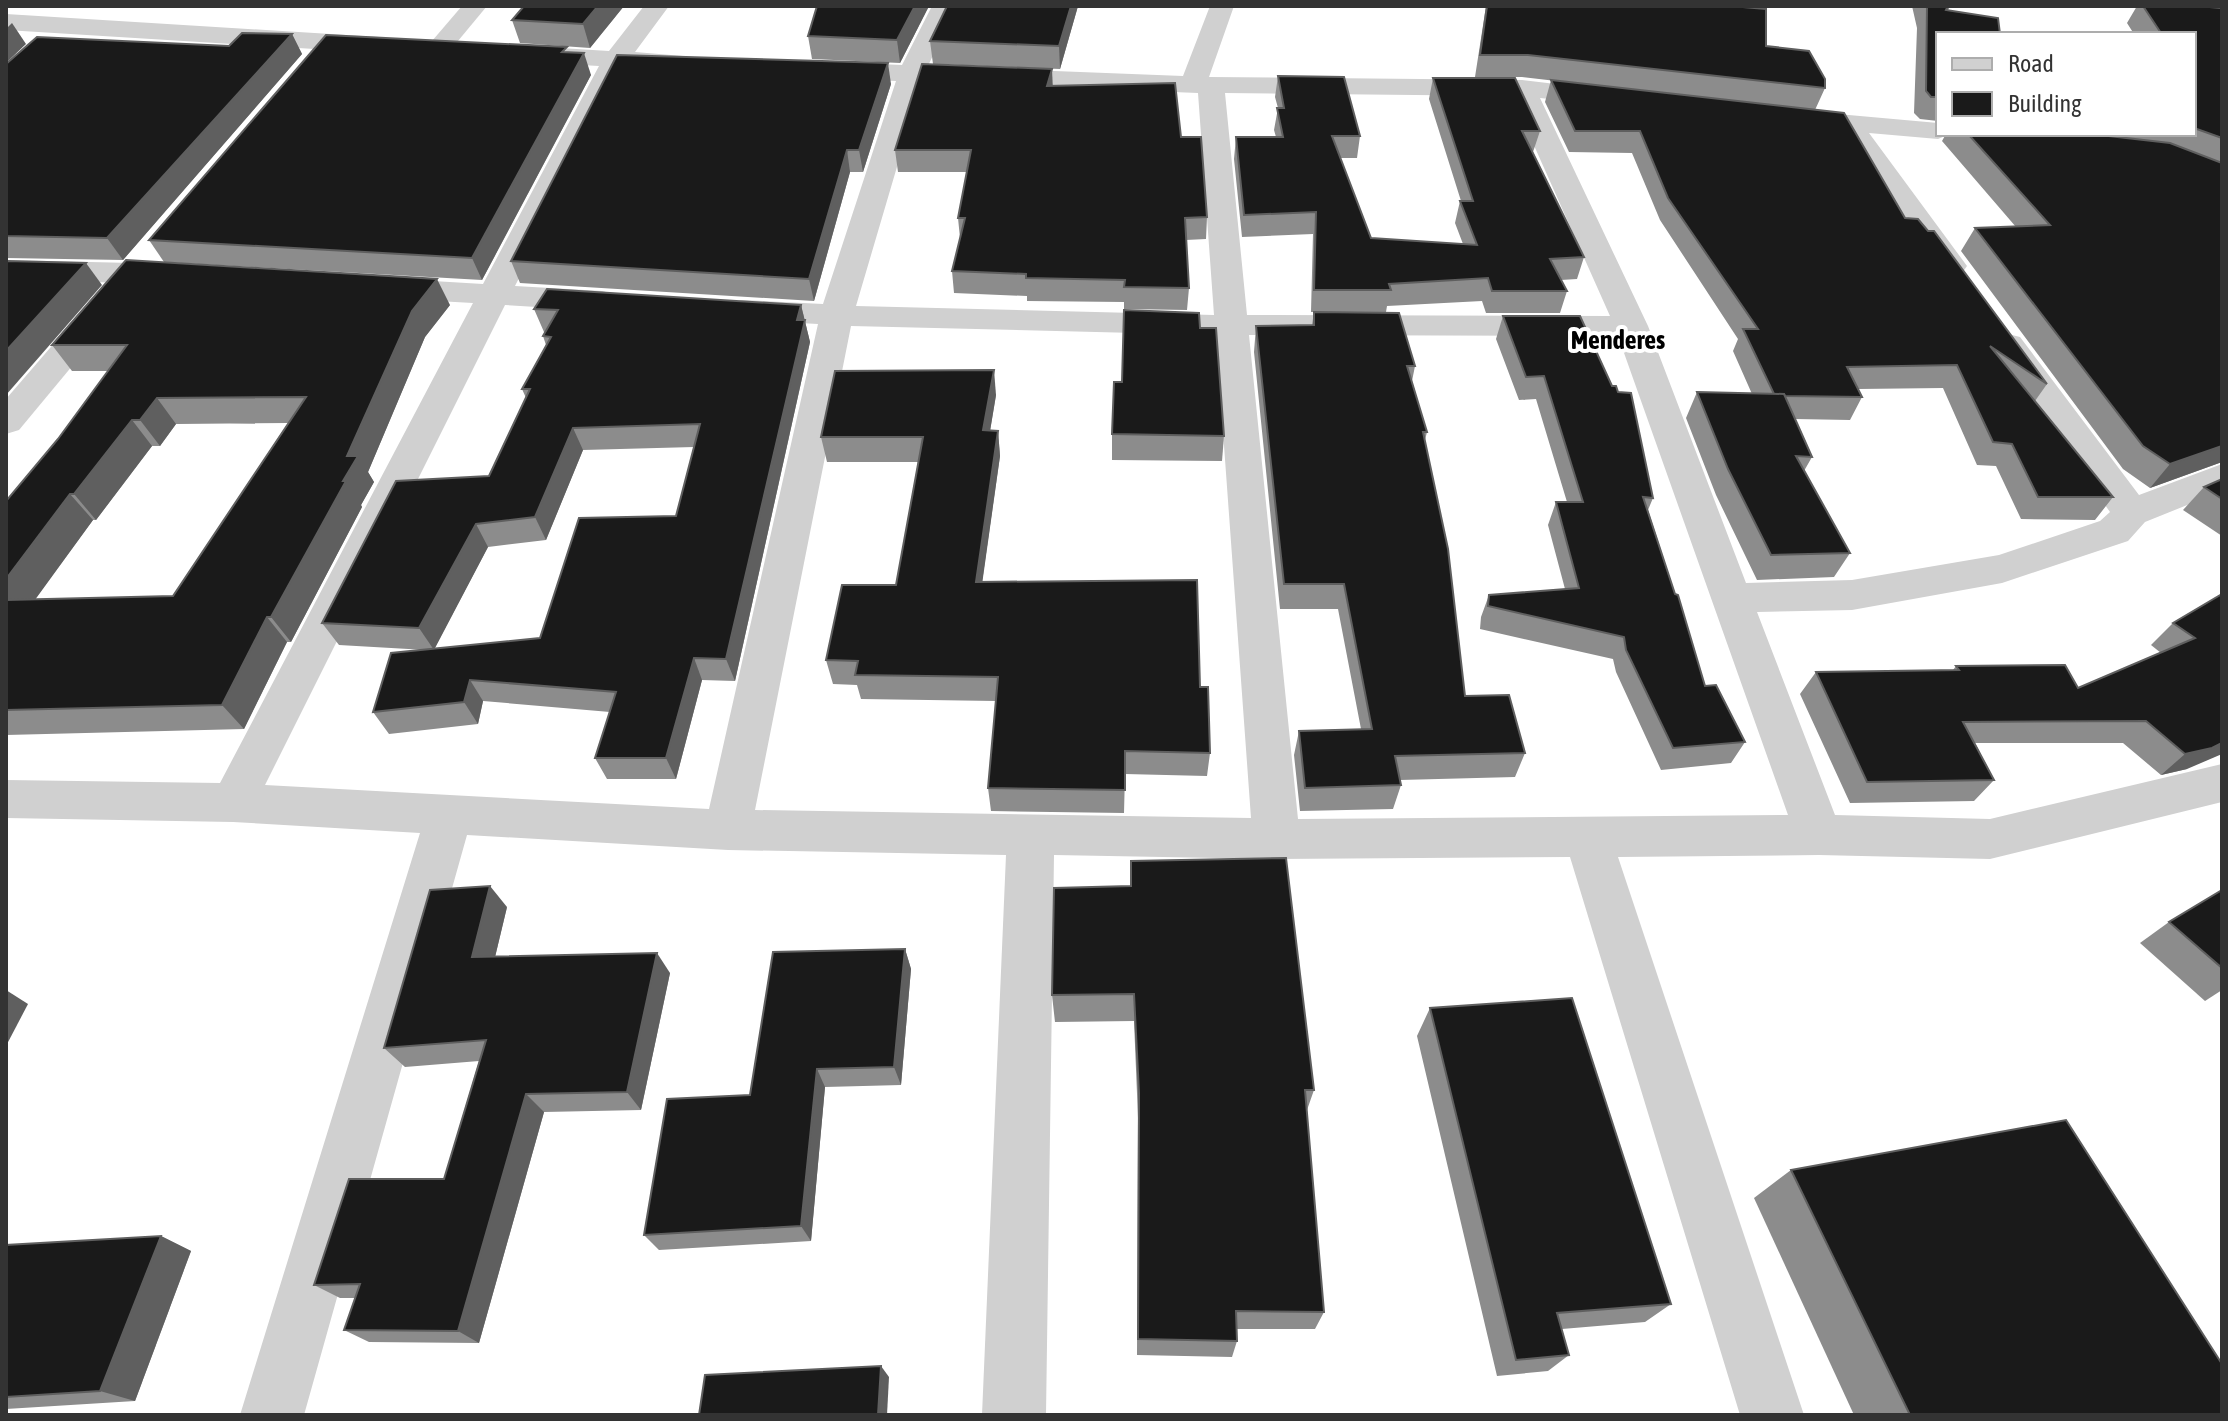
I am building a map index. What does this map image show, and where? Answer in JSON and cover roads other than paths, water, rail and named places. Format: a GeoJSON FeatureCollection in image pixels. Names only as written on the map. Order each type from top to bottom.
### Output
{"type":"FeatureCollection","features":[{"type":"Feature","properties":{"kind":"street"},"geometry":{"type":"LineString","coordinates":[[439,48],[475,6]]}},
{"type":"Feature","properties":{"kind":"street"},"geometry":{"type":"LineString","coordinates":[[233,803],[615,60],[657,6]]}},
{"type":"Feature","properties":{"kind":"street"},"geometry":{"type":"LineString","coordinates":[[728,830],[836,316],[911,74],[944,6]]}},
{"type":"Feature","properties":{"kind":"street"},"geometry":{"type":"LineString","coordinates":[[1222,6],[1202,86],[1233,326],[1276,839]]}},
{"type":"Feature","properties":{"kind":"street"},"geometry":{"type":"LineString","coordinates":[[6,22],[471,50]]}},
{"type":"Feature","properties":{"kind":"street"},"geometry":{"type":"LineString","coordinates":[[36,53],[67,25]]}},
{"type":"Feature","properties":{"kind":"street"},"geometry":{"type":"LineString","coordinates":[[310,67],[331,42]]}},
{"type":"Feature","properties":{"kind":"street"},"geometry":{"type":"LineString","coordinates":[[503,52],[693,63]]}},
{"type":"Feature","properties":{"kind":"street"},"geometry":{"type":"LineString","coordinates":[[802,68],[1202,86],[1522,88],[1626,99]]}},
{"type":"Feature","properties":{"kind":"street"},"geometry":{"type":"LineString","coordinates":[[1522,88],[1631,326],[1819,835]]}},
{"type":"Feature","properties":{"kind":"street"},"geometry":{"type":"LineString","coordinates":[[1774,116],[1936,131]]}},
{"type":"Feature","properties":{"kind":"street"},"geometry":{"type":"LineString","coordinates":[[1849,125],[2131,513]]}},
{"type":"Feature","properties":{"kind":"street"},"geometry":{"type":"LineString","coordinates":[[6,422],[144,259]]}},
{"type":"Feature","properties":{"kind":"street"},"geometry":{"type":"LineString","coordinates":[[6,270],[144,259],[212,276]]}},
{"type":"Feature","properties":{"kind":"street"},"geometry":{"type":"LineString","coordinates":[[353,286],[634,303]]}},
{"type":"Feature","properties":{"kind":"street"},"geometry":{"type":"LineString","coordinates":[[712,308],[836,316],[1233,326],[1631,326]]}},
{"type":"Feature","properties":{"kind":"street"},"geometry":{"type":"LineString","coordinates":[[1731,598],[1852,595],[2002,569],[2114,531],[2131,513],[2222,477]]}},
{"type":"Feature","properties":{"kind":"street"},"geometry":{"type":"LineString","coordinates":[[6,799],[233,803],[728,830],[1276,839],[1819,835],[1990,839],[2222,783]]}},
{"type":"Feature","properties":{"kind":"street"},"geometry":{"type":"LineString","coordinates":[[272,1415],[449,815]]}},
{"type":"Feature","properties":{"kind":"street"},"geometry":{"type":"LineString","coordinates":[[1014,1415],[1031,835]]}},
{"type":"Feature","properties":{"kind":"street"},"geometry":{"type":"LineString","coordinates":[[1588,837],[1772,1415]]}},
{"type":"Feature","properties":{"kind":"district","name":"Menderes"},"geometry":{"type":"Point","coordinates":[1618,340]}}]}
